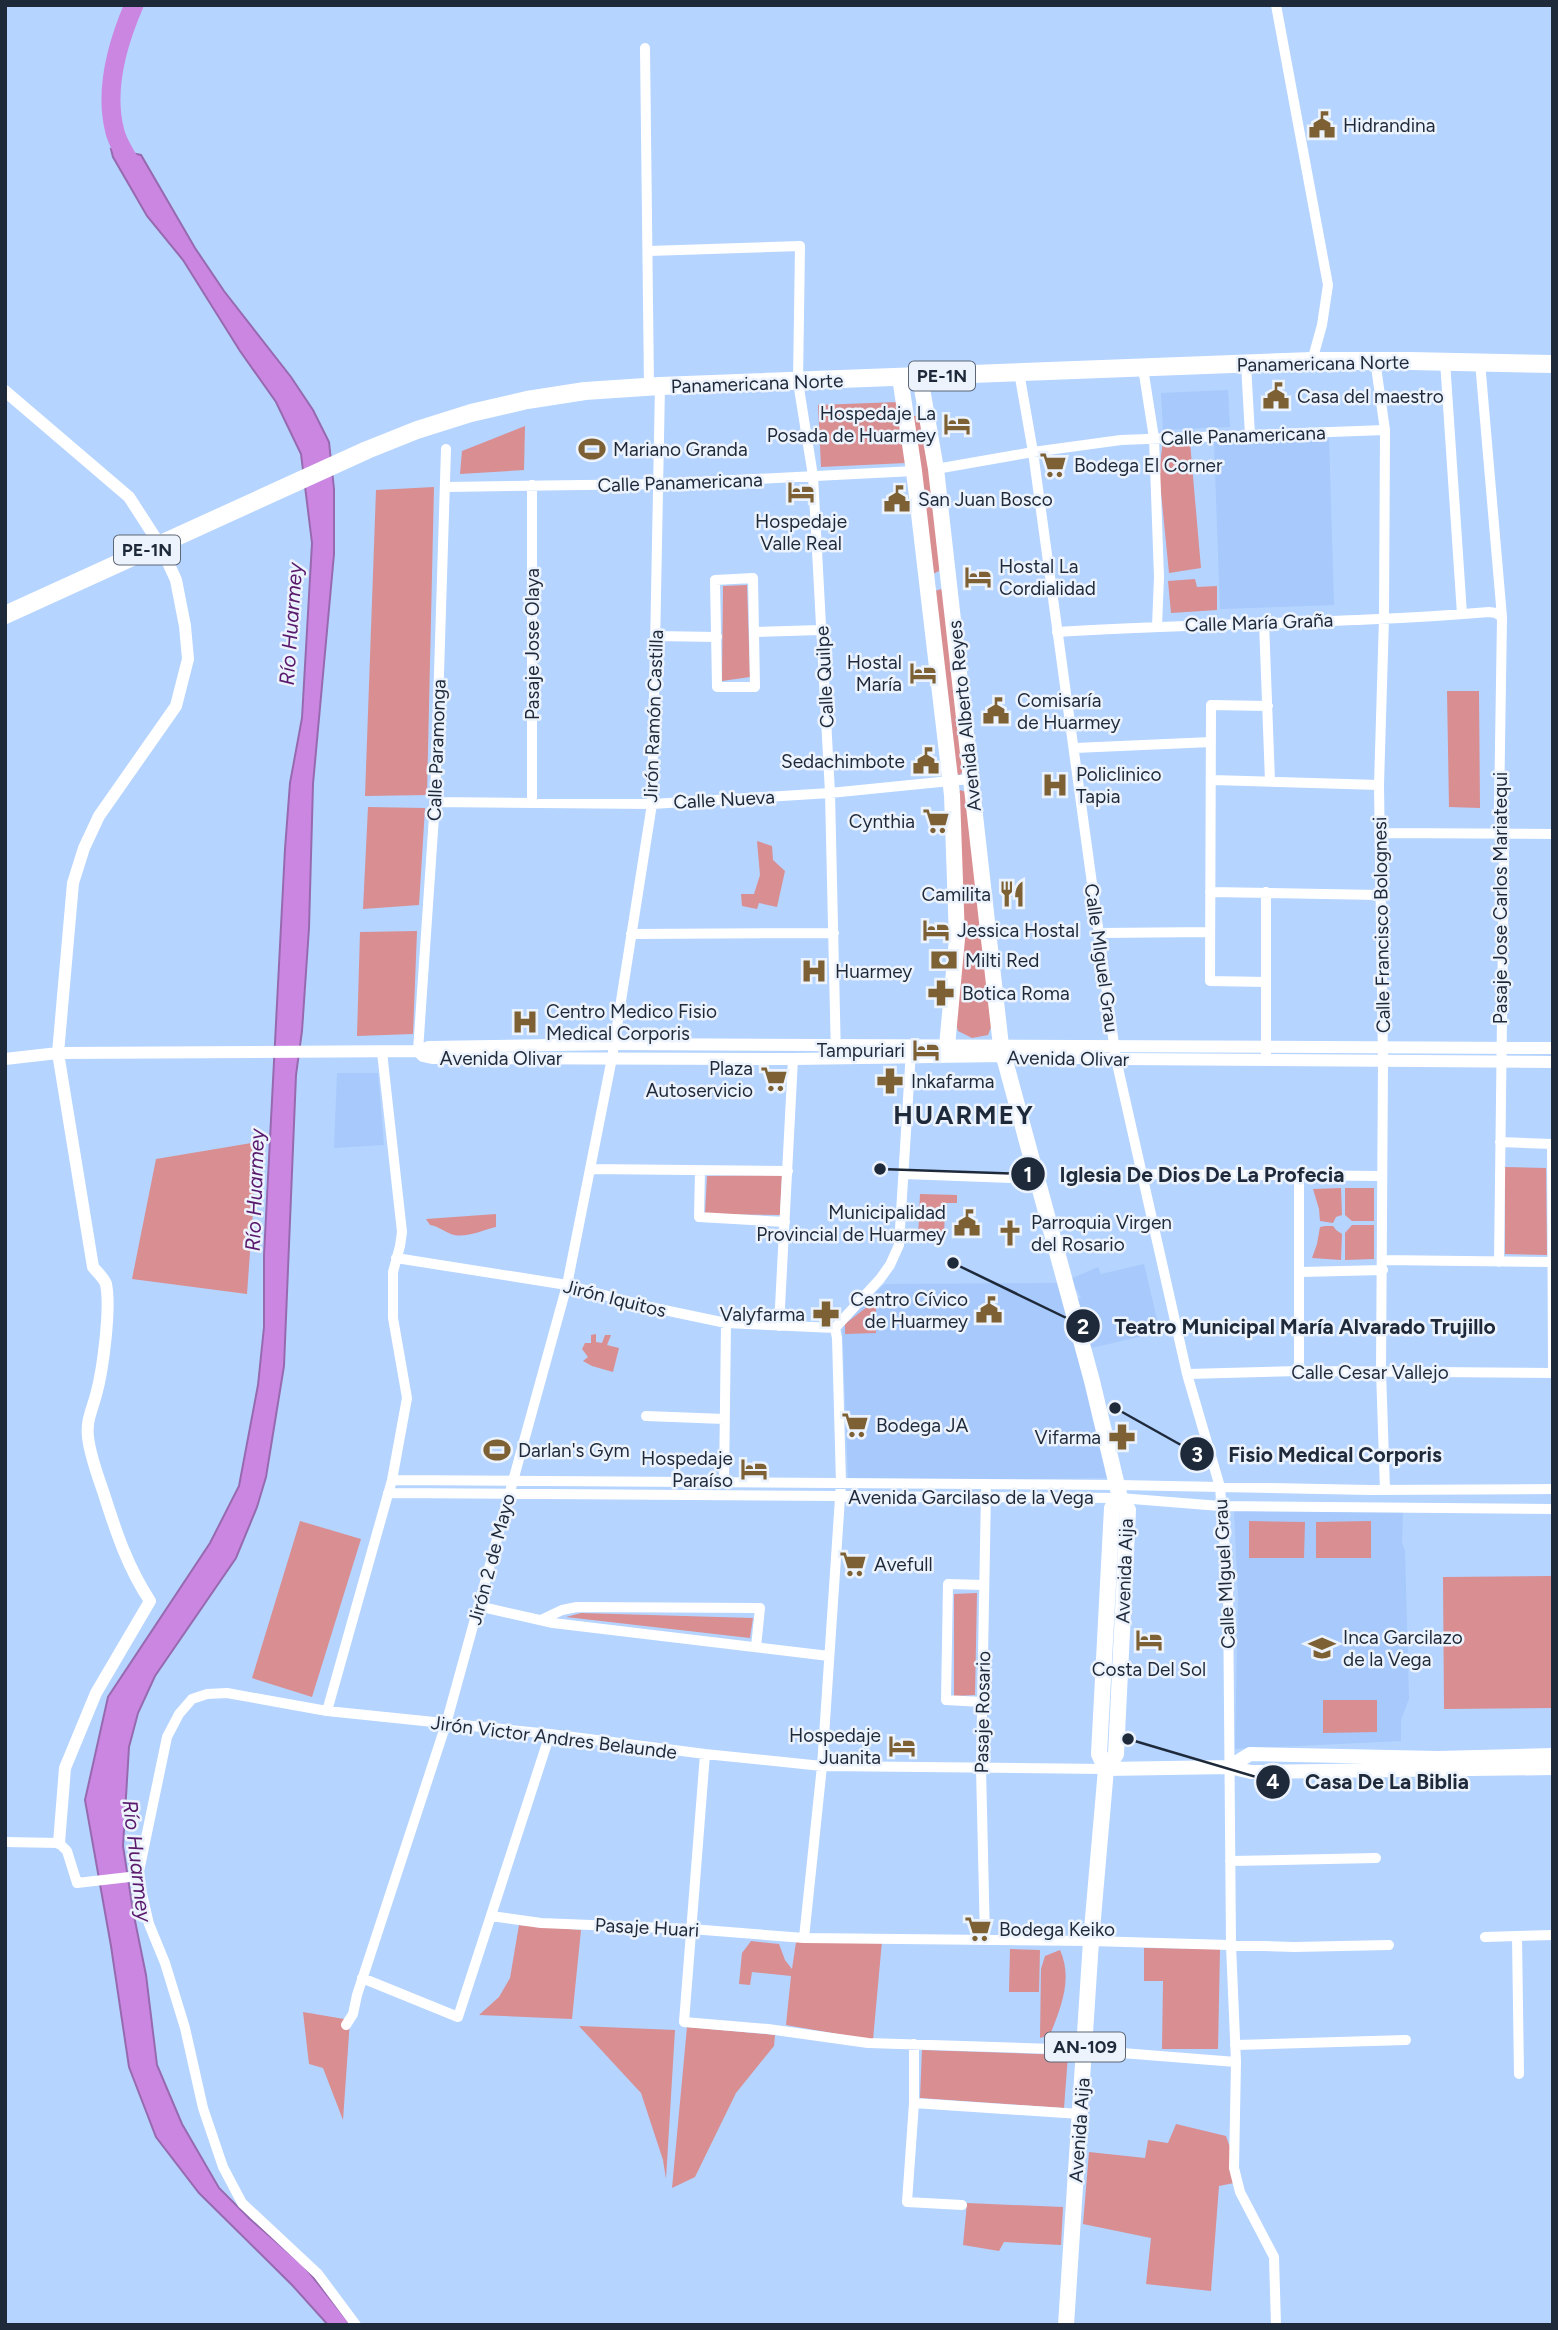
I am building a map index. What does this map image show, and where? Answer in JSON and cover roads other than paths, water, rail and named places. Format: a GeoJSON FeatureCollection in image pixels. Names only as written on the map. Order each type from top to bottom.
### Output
{"type":"FeatureCollection","features":[{"type":"Feature","properties":{"kind":"highway","name":"Panamericana Norte"},"geometry":{"type":"LineString","coordinates":[[5,615],[342,461],[417,430],[499,405],[585,391],[1312,361],[1553,364]]}},
{"type":"Feature","properties":{"kind":"main road","name":"Avenida Alberto Reyes"},"geometry":{"type":"LineString","coordinates":[[900,377],[914,471],[950,782],[957,939],[947,1046]]}},
{"type":"Feature","properties":{"kind":"main road","name":"Avenida Alberto Reyes"},"geometry":{"type":"LineString","coordinates":[[920,377],[936,469],[1002,1051]]}},
{"type":"Feature","properties":{"kind":"main road"},"geometry":{"type":"LineString","coordinates":[[927,582],[949,579]]}},
{"type":"Feature","properties":{"kind":"main road","name":"Avenida Aija"},"geometry":{"type":"LineString","coordinates":[[1002,1051],[1119,1491],[1128,1510],[1116,1754],[1106,1769],[1091,1941],[1066,2325]]}},
{"type":"Feature","properties":{"kind":"main road"},"geometry":{"type":"LineString","coordinates":[[1229,1767],[1250,1754],[1438,1758],[1553,1755]]}},
{"type":"Feature","properties":{"kind":"main road"},"geometry":{"type":"LineString","coordinates":[[1106,1769],[1229,1767],[1251,1772],[1553,1768]]}},
{"type":"Feature","properties":{"kind":"street"},"geometry":{"type":"LineString","coordinates":[[1276,5],[1328,285],[1322,324],[1312,361]]}},
{"type":"Feature","properties":{"kind":"street","name":"Jirón Ramón Castilla"},"geometry":{"type":"LineString","coordinates":[[614,1044],[652,804],[658,484],[645,48]]}},
{"type":"Feature","properties":{"kind":"street","name":"Calle Quilpe"},"geometry":{"type":"LineString","coordinates":[[649,251],[800,246],[798,382],[813,476],[830,793],[836,1052]]}},
{"type":"Feature","properties":{"kind":"street","name":"Calle Francisco Bolognesi"},"geometry":{"type":"LineString","coordinates":[[1375,360],[1385,430],[1384,618],[1379,785],[1383,1048],[1381,1371],[1385,1490]]}},
{"type":"Feature","properties":{"kind":"street"},"geometry":{"type":"LineString","coordinates":[[1445,361],[1462,614],[1489,612],[1502,617]]}},
{"type":"Feature","properties":{"kind":"street","name":"Pasaje Jose Carlos Mariatequi"},"geometry":{"type":"LineString","coordinates":[[1480,362],[1503,635],[1499,782],[1504,854],[1499,1262]]}},
{"type":"Feature","properties":{"kind":"street"},"geometry":{"type":"LineString","coordinates":[[1246,364],[1250,435]]}},
{"type":"Feature","properties":{"kind":"street"},"geometry":{"type":"LineString","coordinates":[[1143,368],[1154,438],[1159,577],[1157,626]]}},
{"type":"Feature","properties":{"kind":"street","name":"Calle MIguel Grau"},"geometry":{"type":"LineString","coordinates":[[1019,372],[1075,748],[1115,1053],[1187,1374],[1220,1487],[1228,1589],[1231,1945],[1236,2062],[1234,2168],[1240,2192],[1274,2257],[1276,2325]]}},
{"type":"Feature","properties":{"kind":"street"},"geometry":{"type":"LineString","coordinates":[[5,391],[129,497],[160,545],[176,580],[188,659],[176,706],[99,816],[83,848],[73,883],[58,1053],[93,1267],[106,1282],[107,1323],[104,1353],[96,1396],[89,1414],[88,1437],[120,1543],[134,1578],[150,1601],[96,1693],[65,1768],[59,1843]]}},
{"type":"Feature","properties":{"kind":"street","name":"Calle Panamericana"},"geometry":{"type":"LineString","coordinates":[[936,469],[1121,440],[1385,430]]}},
{"type":"Feature","properties":{"kind":"street","name":"Calle Paramonga"},"geometry":{"type":"LineString","coordinates":[[418,1051],[435,802],[446,449]]}},
{"type":"Feature","properties":{"kind":"street","name":"Calle Panamericana"},"geometry":{"type":"LineString","coordinates":[[446,487],[658,484],[914,471]]}},
{"type":"Feature","properties":{"kind":"street","name":"Pasaje Jose Olaya"},"geometry":{"type":"LineString","coordinates":[[532,485],[532,803]]}},
{"type":"Feature","properties":{"kind":"street"},"geometry":{"type":"LineString","coordinates":[[753,578],[754,632],[755,687],[718,687],[715,580],[753,578]]}},
{"type":"Feature","properties":{"kind":"street","name":"Calle María Graña"},"geometry":{"type":"LineString","coordinates":[[1057,632],[1462,614]]}},
{"type":"Feature","properties":{"kind":"street"},"geometry":{"type":"LineString","coordinates":[[1264,622],[1270,780]]}},
{"type":"Feature","properties":{"kind":"street"},"geometry":{"type":"LineString","coordinates":[[754,632],[821,630]]}},
{"type":"Feature","properties":{"kind":"street"},"geometry":{"type":"LineString","coordinates":[[655,636],[717,637]]}},
{"type":"Feature","properties":{"kind":"street"},"geometry":{"type":"LineString","coordinates":[[1266,982],[1210,981],[1211,705],[1268,706]]}},
{"type":"Feature","properties":{"kind":"street"},"geometry":{"type":"LineString","coordinates":[[1075,748],[1211,742]]}},
{"type":"Feature","properties":{"kind":"street","name":"Calle Nueva"},"geometry":{"type":"LineString","coordinates":[[435,802],[652,804],[830,793],[970,779]]}},
{"type":"Feature","properties":{"kind":"street"},"geometry":{"type":"LineString","coordinates":[[1212,780],[1379,785]]}},
{"type":"Feature","properties":{"kind":"street"},"geometry":{"type":"LineString","coordinates":[[1379,833],[1553,834]]}},
{"type":"Feature","properties":{"kind":"street"},"geometry":{"type":"LineString","coordinates":[[1210,892],[1379,895]]}},
{"type":"Feature","properties":{"kind":"street"},"geometry":{"type":"LineString","coordinates":[[1266,892],[1266,1054]]}},
{"type":"Feature","properties":{"kind":"street"},"geometry":{"type":"LineString","coordinates":[[1099,933],[1210,932]]}},
{"type":"Feature","properties":{"kind":"street"},"geometry":{"type":"LineString","coordinates":[[631,934],[834,933]]}},
{"type":"Feature","properties":{"kind":"street","name":"Avenida Olivar"},"geometry":{"type":"LineString","coordinates":[[418,1051],[429,1047],[614,1044],[836,1052],[1266,1054],[1383,1048],[1553,1048]]}},
{"type":"Feature","properties":{"kind":"street","name":"Jirón 2 de Mayo"},"geometry":{"type":"LineString","coordinates":[[346,2025],[353,2014],[362,1978],[446,1724],[567,1285],[614,1044]]}},
{"type":"Feature","properties":{"kind":"street","name":"Avenida Olivar"},"geometry":{"type":"LineString","coordinates":[[911,1051],[947,1046],[1002,1051]]}},
{"type":"Feature","properties":{"kind":"street"},"geometry":{"type":"LineString","coordinates":[[5,1059],[58,1053],[418,1051]]}},
{"type":"Feature","properties":{"kind":"street","name":"Avenida Olivar"},"geometry":{"type":"LineString","coordinates":[[418,1051],[432,1058],[793,1059],[836,1052]]}},
{"type":"Feature","properties":{"kind":"street"},"geometry":{"type":"LineString","coordinates":[[804,1938],[822,1766],[841,1483],[838,1338],[835,1328],[890,1265],[899,1245],[911,1051]]}},
{"type":"Feature","properties":{"kind":"street"},"geometry":{"type":"LineString","coordinates":[[327,1711],[392,1480],[407,1398],[393,1318],[393,1272],[402,1232],[382,1052]]}},
{"type":"Feature","properties":{"kind":"street","name":"Avenida Olivar"},"geometry":{"type":"LineString","coordinates":[[1266,1054],[1383,1062],[1553,1062]]}},
{"type":"Feature","properties":{"kind":"street"},"geometry":{"type":"LineString","coordinates":[[779,1326],[793,1059]]}},
{"type":"Feature","properties":{"kind":"street"},"geometry":{"type":"LineString","coordinates":[[1500,1142],[1552,1144],[1553,1373]]}},
{"type":"Feature","properties":{"kind":"street"},"geometry":{"type":"LineString","coordinates":[[590,1169],[788,1171]]}},
{"type":"Feature","properties":{"kind":"street"},"geometry":{"type":"LineString","coordinates":[[700,1171],[699,1217],[785,1222]]}},
{"type":"Feature","properties":{"kind":"street"},"geometry":{"type":"LineString","coordinates":[[904,1174],[1038,1179]]}},
{"type":"Feature","properties":{"kind":"street"},"geometry":{"type":"LineString","coordinates":[[1143,1174],[1381,1175]]}},
{"type":"Feature","properties":{"kind":"street"},"geometry":{"type":"LineString","coordinates":[[1299,1175],[1299,1371]]}},
{"type":"Feature","properties":{"kind":"street","name":"Jirón Iquitos"},"geometry":{"type":"LineString","coordinates":[[396,1258],[567,1285],[645,1306],[726,1322],[835,1328]]}},
{"type":"Feature","properties":{"kind":"street"},"geometry":{"type":"LineString","coordinates":[[1300,1272],[1383,1265],[1552,1262]]}},
{"type":"Feature","properties":{"kind":"street"},"geometry":{"type":"LineString","coordinates":[[724,1483],[726,1322]]}},
{"type":"Feature","properties":{"kind":"street","name":"Calle Cesar Vallejo"},"geometry":{"type":"LineString","coordinates":[[1187,1374],[1299,1371],[1553,1373]]}},
{"type":"Feature","properties":{"kind":"street"},"geometry":{"type":"LineString","coordinates":[[646,1416],[724,1419]]}},
{"type":"Feature","properties":{"kind":"street","name":"Avenida Garcilaso de la Vega"},"geometry":{"type":"LineString","coordinates":[[392,1480],[986,1484],[1119,1491],[1220,1506],[1553,1508]]}},
{"type":"Feature","properties":{"kind":"street","name":"Pasaje Rosario"},"geometry":{"type":"LineString","coordinates":[[985,1939],[981,1768],[986,1484]]}},
{"type":"Feature","properties":{"kind":"street","name":"Avenida Garcilaso de la Vega"},"geometry":{"type":"LineString","coordinates":[[388,1493],[985,1497],[1220,1487],[1553,1489]]}},
{"type":"Feature","properties":{"kind":"street"},"geometry":{"type":"LineString","coordinates":[[982,1702],[946,1700],[948,1584],[984,1585]]}},
{"type":"Feature","properties":{"kind":"street"},"geometry":{"type":"LineString","coordinates":[[478,1605],[541,1620],[829,1656]]}},
{"type":"Feature","properties":{"kind":"street"},"geometry":{"type":"LineString","coordinates":[[541,1620],[562,1610],[577,1607],[760,1608],[756,1647]]}},
{"type":"Feature","properties":{"kind":"street","name":"Jirón Victor Andres Belaunde"},"geometry":{"type":"LineString","coordinates":[[138,1877],[167,1737],[179,1714],[192,1699],[207,1694],[227,1693],[327,1711],[822,1766],[1106,1769]]}},
{"type":"Feature","properties":{"kind":"street"},"geometry":{"type":"LineString","coordinates":[[362,1978],[458,2017],[550,1734]]}},
{"type":"Feature","properties":{"kind":"street"},"geometry":{"type":"LineString","coordinates":[[705,1754],[684,2022],[756,2028],[868,2043],[1084,2050],[1236,2062]]}},
{"type":"Feature","properties":{"kind":"street"},"geometry":{"type":"LineString","coordinates":[[5,1842],[59,1843],[67,1851],[77,1883],[138,1877],[149,1924],[165,1963],[185,2028],[202,2108],[223,2167],[242,2203],[318,2274],[356,2325]]}},
{"type":"Feature","properties":{"kind":"street"},"geometry":{"type":"LineString","coordinates":[[1230,1861],[1376,1858]]}},
{"type":"Feature","properties":{"kind":"street","name":"Pasaje Huari"},"geometry":{"type":"LineString","coordinates":[[491,1916],[541,1923],[691,1929],[804,1938],[985,1939],[1294,1947],[1389,1945]]}},
{"type":"Feature","properties":{"kind":"street"},"geometry":{"type":"LineString","coordinates":[[1485,1937],[1553,1935]]}},
{"type":"Feature","properties":{"kind":"street"},"geometry":{"type":"LineString","coordinates":[[1517,1937],[1519,2074]]}},
{"type":"Feature","properties":{"kind":"street"},"geometry":{"type":"LineString","coordinates":[[1235,2045],[1406,2040]]}},
{"type":"Feature","properties":{"kind":"street"},"geometry":{"type":"LineString","coordinates":[[914,2045],[914,2103],[907,2202],[962,2205]]}},
{"type":"Feature","properties":{"kind":"street"},"geometry":{"type":"LineString","coordinates":[[914,2103],[1080,2114]]}},
{"type":"Feature","properties":{"kind":"waterway","name":"Río Huarmey"},"geometry":{"type":"LineString","coordinates":[[134,5],[114,67],[111,100],[117,138],[138,175]]}},
{"type":"Feature","properties":{"kind":"place","name":"Hidrandina"},"geometry":{"type":"Point","coordinates":[1322,125]}},
{"type":"Feature","properties":{"kind":"place","name":"Casa del maestro"},"geometry":{"type":"Point","coordinates":[1276,396]}},
{"type":"Feature","properties":{"kind":"place","name":"Hospedaje La Posada de Huarmey"},"geometry":{"type":"Point","coordinates":[957,424]}},
{"type":"Feature","properties":{"kind":"place","name":"Mariano Granda"},"geometry":{"type":"Point","coordinates":[592,449]}},
{"type":"Feature","properties":{"kind":"place","name":"Bodega El Corner"},"geometry":{"type":"Point","coordinates":[1053,465]}},
{"type":"Feature","properties":{"kind":"place","name":"Hospedaje Valle Real"},"geometry":{"type":"Point","coordinates":[801,492]}},
{"type":"Feature","properties":{"kind":"place","name":"San Juan Bosco"},"geometry":{"type":"Point","coordinates":[897,499]}},
{"type":"Feature","properties":{"kind":"place","name":"Hostal La Cordialidad"},"geometry":{"type":"Point","coordinates":[978,577]}},
{"type":"Feature","properties":{"kind":"place","name":"Hostal María"},"geometry":{"type":"Point","coordinates":[923,673]}},
{"type":"Feature","properties":{"kind":"place","name":"Comisaría de Huarmey"},"geometry":{"type":"Point","coordinates":[996,711]}},
{"type":"Feature","properties":{"kind":"place","name":"Sedachimbote"},"geometry":{"type":"Point","coordinates":[926,761]}},
{"type":"Feature","properties":{"kind":"place","name":"Policlinico Tapia"},"geometry":{"type":"Point","coordinates":[1055,785]}},
{"type":"Feature","properties":{"kind":"place","name":"Cynthia"},"geometry":{"type":"Point","coordinates":[936,821]}},
{"type":"Feature","properties":{"kind":"place","name":"Camilita"},"geometry":{"type":"Point","coordinates":[1012,894]}},
{"type":"Feature","properties":{"kind":"place","name":"Jessica Hostal"},"geometry":{"type":"Point","coordinates":[936,930]}},
{"type":"Feature","properties":{"kind":"place","name":"Milti Red"},"geometry":{"type":"Point","coordinates":[944,960]}},
{"type":"Feature","properties":{"kind":"place","name":"Huarmey"},"geometry":{"type":"Point","coordinates":[814,971]}},
{"type":"Feature","properties":{"kind":"place","name":"Botica Roma"},"geometry":{"type":"Point","coordinates":[941,993]}},
{"type":"Feature","properties":{"kind":"place","name":"Centro Medico Fisio Medical Corporis"},"geometry":{"type":"Point","coordinates":[525,1022]}},
{"type":"Feature","properties":{"kind":"place","name":"Tampuriari"},"geometry":{"type":"Point","coordinates":[926,1050]}},
{"type":"Feature","properties":{"kind":"place","name":"Plaza Autoservicio"},"geometry":{"type":"Point","coordinates":[774,1079]}},
{"type":"Feature","properties":{"kind":"place","name":"Inkafarma"},"geometry":{"type":"Point","coordinates":[890,1081]}},
{"type":"Feature","properties":{"kind":"place","name":"Iglesia De Dios De La Profecia"},"geometry":{"type":"Point","coordinates":[880,1169]}},
{"type":"Feature","properties":{"kind":"place","name":"Municipalidad Provincial de Huarmey"},"geometry":{"type":"Point","coordinates":[967,1223]}},
{"type":"Feature","properties":{"kind":"place","name":"Parroquia Virgen del Rosario"},"geometry":{"type":"Point","coordinates":[1010,1233]}},
{"type":"Feature","properties":{"kind":"place","name":"Teatro Municipal María Alvarado Trujillo"},"geometry":{"type":"Point","coordinates":[953,1263]}},
{"type":"Feature","properties":{"kind":"place","name":"Centro Cívico de Huarmey"},"geometry":{"type":"Point","coordinates":[989,1310]}},
{"type":"Feature","properties":{"kind":"place","name":"Valyfarma"},"geometry":{"type":"Point","coordinates":[826,1314]}},
{"type":"Feature","properties":{"kind":"place","name":"Fisio Medical Corporis"},"geometry":{"type":"Point","coordinates":[1115,1408]}},
{"type":"Feature","properties":{"kind":"place","name":"Bodega JA"},"geometry":{"type":"Point","coordinates":[855,1425]}},
{"type":"Feature","properties":{"kind":"place","name":"Vifarma"},"geometry":{"type":"Point","coordinates":[1122,1437]}},
{"type":"Feature","properties":{"kind":"place","name":"Darlan's Gym"},"geometry":{"type":"Point","coordinates":[497,1450]}},
{"type":"Feature","properties":{"kind":"place","name":"Hospedaje Paraíso"},"geometry":{"type":"Point","coordinates":[754,1469]}},
{"type":"Feature","properties":{"kind":"place","name":"Avefull"},"geometry":{"type":"Point","coordinates":[853,1564]}},
{"type":"Feature","properties":{"kind":"place","name":"Costa Del Sol"},"geometry":{"type":"Point","coordinates":[1149,1640]}},
{"type":"Feature","properties":{"kind":"place","name":"Inca Garcilazo de la Vega"},"geometry":{"type":"Point","coordinates":[1322,1648]}},
{"type":"Feature","properties":{"kind":"place","name":"Casa De La Biblia"},"geometry":{"type":"Point","coordinates":[1128,1739]}},
{"type":"Feature","properties":{"kind":"place","name":"Hospedaje Juanita"},"geometry":{"type":"Point","coordinates":[902,1746]}},
{"type":"Feature","properties":{"kind":"place","name":"Bodega Keiko"},"geometry":{"type":"Point","coordinates":[978,1929]}},
{"type":"Feature","properties":{"kind":"district","name":"HUARMEY"},"geometry":{"type":"Point","coordinates":[964,1115]}}]}
